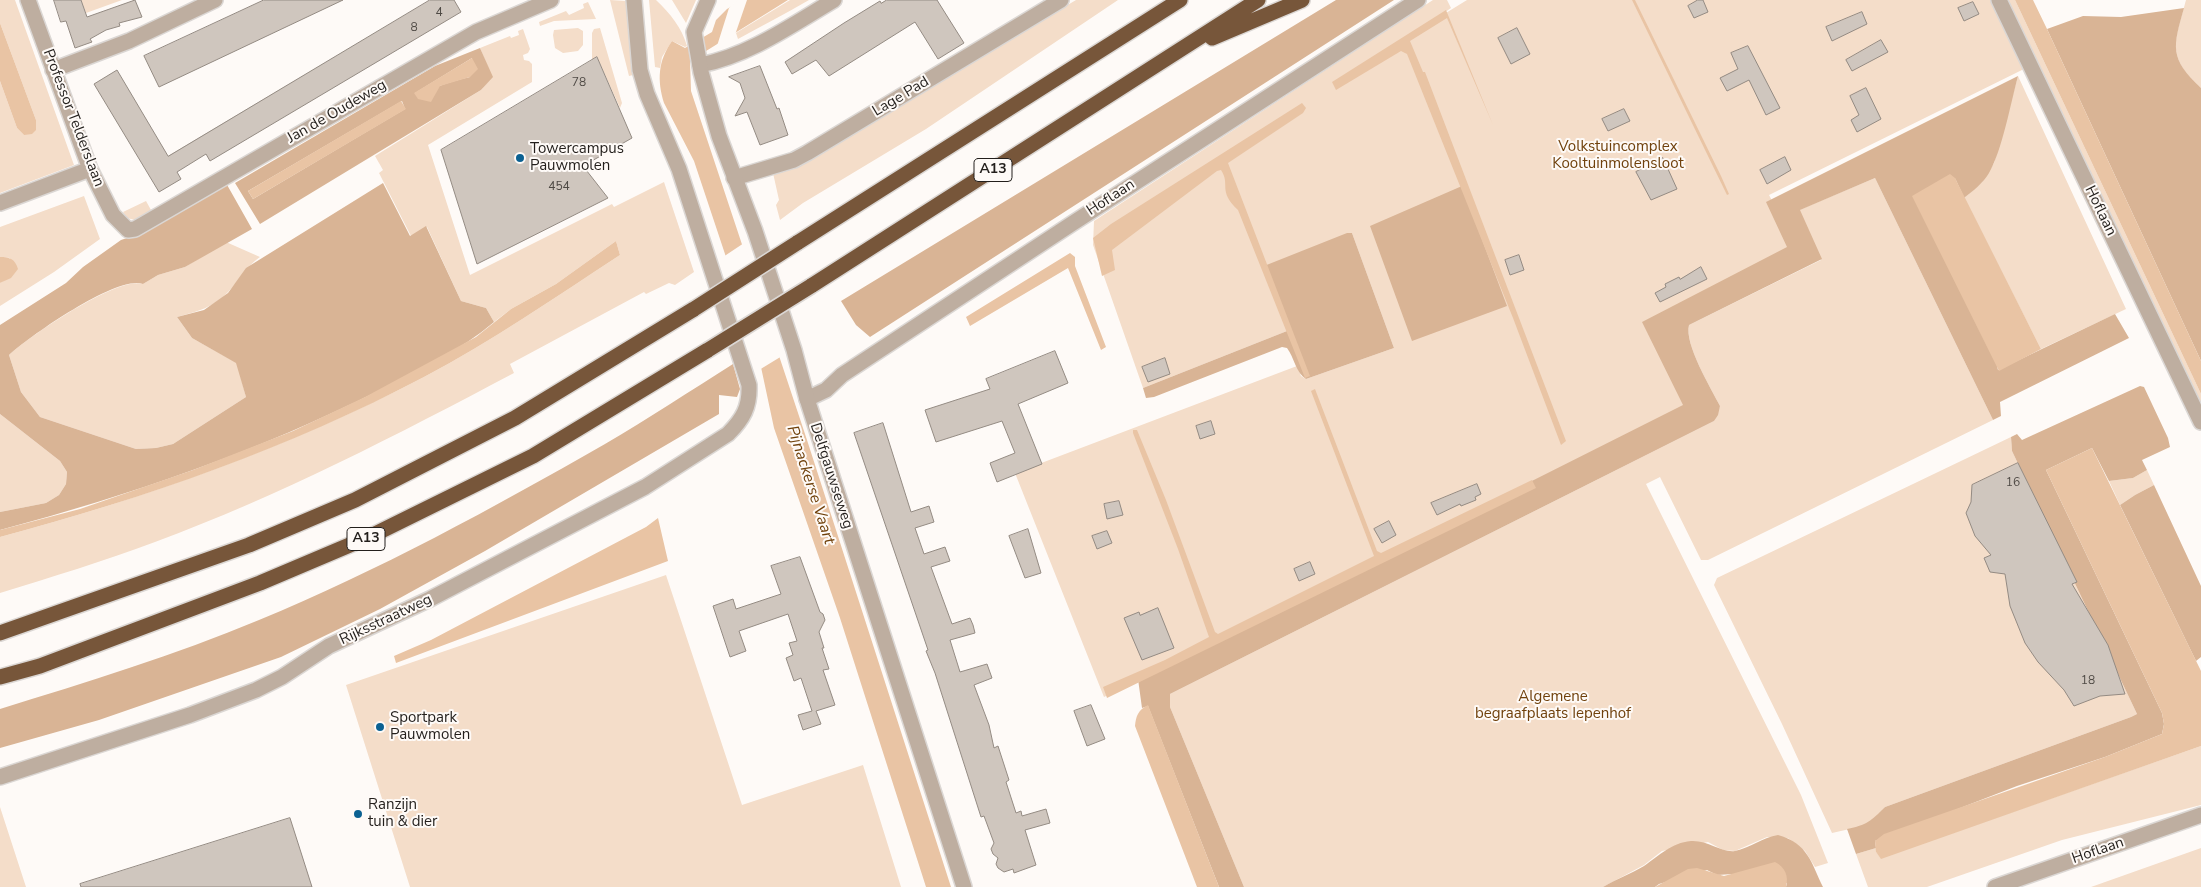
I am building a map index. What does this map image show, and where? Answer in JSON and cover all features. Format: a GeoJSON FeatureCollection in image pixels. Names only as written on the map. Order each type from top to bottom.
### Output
{"type":"FeatureCollection","features":[{"type":"Feature","properties":{"kind":"highway"},"geometry":{"type":"LineString","coordinates":[[1138,27],[1167,0]]}},
{"type":"Feature","properties":{"kind":"highway"},"geometry":{"type":"LineString","coordinates":[[0,633],[250,545],[355,500],[515,418],[694,309],[1180,0]]}},
{"type":"Feature","properties":{"kind":"highway","name":"A13"},"geometry":{"type":"LineString","coordinates":[[0,677],[40,666],[260,584],[371,536],[533,456],[811,286],[1258,0]]}},
{"type":"Feature","properties":{"kind":"highway","name":"A13"},"geometry":{"type":"LineString","coordinates":[[1174,54],[1302,0]]}},
{"type":"Feature","properties":{"kind":"street","name":"Professor Telderslaan"},"geometry":{"type":"LineString","coordinates":[[28,0],[90,168],[113,215],[128,230]]}},
{"type":"Feature","properties":{"kind":"street","name":"Jan de Oudeweg"},"geometry":{"type":"LineString","coordinates":[[128,230],[135,229],[476,32],[532,3],[550,0]]}},
{"type":"Feature","properties":{"kind":"street","name":"Rijksstraatweg"},"geometry":{"type":"LineString","coordinates":[[0,778],[190,715],[256,690],[282,677],[345,638],[430,599],[645,487],[728,434],[739,423],[746,412],[750,399],[749,385],[679,170],[640,70],[634,0]]}},
{"type":"Feature","properties":{"kind":"street"},"geometry":{"type":"LineString","coordinates":[[698,54],[718,62],[781,32],[834,0]]}},
{"type":"Feature","properties":{"kind":"street","name":"Lage Pad"},"geometry":{"type":"LineString","coordinates":[[734,178],[794,160],[807,153],[1061,0]]}},
{"type":"Feature","properties":{"kind":"street","name":"Hoflaan"},"geometry":{"type":"LineString","coordinates":[[807,399],[826,390],[842,375],[1418,0]]}},
{"type":"Feature","properties":{"kind":"street","name":"Hoflaan"},"geometry":{"type":"LineString","coordinates":[[1999,0],[2201,422]]}},
{"type":"Feature","properties":{"kind":"street"},"geometry":{"type":"LineString","coordinates":[[53,70],[129,41],[211,1]]}},
{"type":"Feature","properties":{"kind":"street","name":"Delfgauwseweg"},"geometry":{"type":"LineString","coordinates":[[709,3],[694,32],[719,136],[755,231],[794,350],[807,399],[964,887]]}},
{"type":"Feature","properties":{"kind":"street"},"geometry":{"type":"LineString","coordinates":[[0,203],[90,168]]}},
{"type":"Feature","properties":{"kind":"street","name":"Hoflaan"},"geometry":{"type":"LineString","coordinates":[[1995,887],[2201,815]]}},
{"type":"Feature","properties":{"kind":"green space"},"geometry":{"type":"Polygon","coordinates":[[[0,0],[15,0],[74,165],[0,193],[0,81],[17,128],[24,135],[36,120],[0,23],[0,0]]]}},
{"type":"Feature","properties":{"kind":"green space"},"geometry":{"type":"Polygon","coordinates":[[[81,0],[122,0],[86,13],[81,0]]]}},
{"type":"Feature","properties":{"kind":"green space"},"geometry":{"type":"Polygon","coordinates":[[[610,0],[626,1],[633,75],[629,76],[610,0]]]}},
{"type":"Feature","properties":{"kind":"green space"},"geometry":{"type":"Polygon","coordinates":[[[649,0],[656,0],[671,16],[679,27],[687,46],[685,47],[672,41],[662,57],[660,68],[655,67],[649,0]]]}},
{"type":"Feature","properties":{"kind":"green space"},"geometry":{"type":"Polygon","coordinates":[[[672,0],[696,0],[686,23],[672,0]]]}},
{"type":"Feature","properties":{"kind":"green space"},"geometry":{"type":"Polygon","coordinates":[[[790,0],[809,0],[738,39],[736,33],[790,0]]]}},
{"type":"Feature","properties":{"kind":"green space"},"geometry":{"type":"Polygon","coordinates":[[[1076,0],[1118,0],[926,129],[803,203],[780,220],[776,205],[779,200],[773,173],[826,149],[1076,0]]]}},
{"type":"Feature","properties":{"kind":"green space","name":"Volkstuincomplex Kooltuinmolensloot"},"geometry":{"type":"Polygon","coordinates":[[[1433,0],[1447,0],[1451,8],[1428,24],[1467,0],[1990,0],[2024,69],[1769,195],[1801,255],[1659,329],[1696,405],[1104,697],[1015,473],[1297,366],[1301,376],[1306,379],[1394,348],[1352,233],[1347,233],[1287,331],[1143,388],[1093,245],[1094,221],[1433,0]]]}},
{"type":"Feature","properties":{"kind":"green space"},"geometry":{"type":"Polygon","coordinates":[[[2004,0],[2015,0],[2201,394],[2201,414],[2004,0]]]}},
{"type":"Feature","properties":{"kind":"green space"},"geometry":{"type":"Polygon","coordinates":[[[2186,0],[2201,0],[2201,88],[2182,66],[2176,47],[2176,38],[2186,0]]]}},
{"type":"Feature","properties":{"kind":"green space"},"geometry":{"type":"Polygon","coordinates":[[[588,2],[596,19],[554,21],[540,26],[539,22],[566,11],[569,15],[584,8],[583,4],[588,2]]]}},
{"type":"Feature","properties":{"kind":"green space"},"geometry":{"type":"Polygon","coordinates":[[[578,28],[583,31],[583,45],[578,51],[563,53],[555,48],[554,30],[578,28]]]}},
{"type":"Feature","properties":{"kind":"green space"},"geometry":{"type":"Polygon","coordinates":[[[600,28],[622,103],[620,108],[597,57],[592,60],[592,33],[594,29],[600,28]]]}},
{"type":"Feature","properties":{"kind":"green space"},"geometry":{"type":"Polygon","coordinates":[[[523,29],[530,49],[528,53],[523,55],[524,60],[532,64],[532,82],[428,145],[470,275],[612,204],[614,207],[664,182],[694,272],[675,285],[669,283],[646,294],[644,292],[510,364],[514,373],[382,442],[292,485],[155,542],[0,593],[0,537],[163,488],[216,469],[321,426],[424,377],[474,349],[620,255],[616,241],[556,284],[511,309],[494,322],[486,308],[461,301],[427,227],[411,236],[379,173],[383,170],[375,156],[481,90],[492,77],[480,48],[510,36],[511,38],[519,35],[518,31],[523,29]]]}},
{"type":"Feature","properties":{"kind":"green space"},"geometry":{"type":"Polygon","coordinates":[[[2018,76],[2126,309],[2041,349],[1964,198],[1982,182],[1994,163],[2018,76]]]}},
{"type":"Feature","properties":{"kind":"green space","name":"Algemene begraafplaats Iepenhof"},"geometry":{"type":"Polygon","coordinates":[[[1875,178],[1993,420],[1708,560],[1701,560],[1660,477],[1646,484],[1801,795],[1828,863],[1815,867],[1805,851],[1788,838],[1767,837],[1735,851],[1723,850],[1708,842],[1662,851],[1644,865],[1603,887],[1244,887],[1170,707],[1170,694],[1714,421],[1720,406],[1694,354],[1690,343],[1689,325],[1821,260],[1799,210],[1875,178]]]}},
{"type":"Feature","properties":{"kind":"green space"},"geometry":{"type":"Polygon","coordinates":[[[84,196],[100,239],[54,272],[0,306],[0,283],[11,277],[10,258],[0,257],[0,227],[84,196]]]}},
{"type":"Feature","properties":{"kind":"green space"},"geometry":{"type":"Polygon","coordinates":[[[146,201],[151,210],[135,220],[127,218],[123,212],[146,201]]]}},
{"type":"Feature","properties":{"kind":"green space"},"geometry":{"type":"Polygon","coordinates":[[[226,242],[260,257],[224,297],[198,311],[177,317],[192,338],[237,363],[246,397],[173,444],[156,448],[136,449],[40,417],[21,392],[9,355],[54,322],[95,298],[114,289],[131,284],[143,284],[158,275],[185,267],[226,242]]]}},
{"type":"Feature","properties":{"kind":"green space"},"geometry":{"type":"Polygon","coordinates":[[[0,414],[60,461],[67,472],[66,484],[59,495],[46,503],[0,512],[0,414]]]}},
{"type":"Feature","properties":{"kind":"green space"},"geometry":{"type":"Polygon","coordinates":[[[2011,437],[2012,451],[2137,714],[1885,807],[1875,818],[1863,826],[1832,833],[1782,724],[1714,585],[1717,578],[2011,437]]]}},
{"type":"Feature","properties":{"kind":"green space"},"geometry":{"type":"Polygon","coordinates":[[[2147,470],[2154,485],[2120,505],[2109,481],[2133,478],[2147,470]]]}},
{"type":"Feature","properties":{"kind":"green space"},"geometry":{"type":"Polygon","coordinates":[[[666,575],[742,805],[863,765],[901,887],[410,887],[346,685],[666,575]]]}},
{"type":"Feature","properties":{"kind":"green space"},"geometry":{"type":"Polygon","coordinates":[[[2201,746],[2201,805],[2062,840],[1927,887],[1868,887],[1856,854],[1876,848],[1876,852],[1881,858],[2201,746]]]}},
{"type":"Feature","properties":{"kind":"green space"},"geometry":{"type":"Polygon","coordinates":[[[0,807],[26,887],[0,887],[0,807]]]}},
{"type":"Feature","properties":{"kind":"green space"},"geometry":{"type":"Polygon","coordinates":[[[2201,848],[2201,887],[2091,887],[2201,848]]]}},
{"type":"Feature","properties":{"kind":"shaded area"},"geometry":{"type":"Polygon","coordinates":[[[1336,0],[1394,0],[870,337],[856,325],[841,301],[1336,0]]]}},
{"type":"Feature","properties":{"kind":"shaded area"},"geometry":{"type":"Polygon","coordinates":[[[2184,8],[2176,51],[2183,68],[2201,88],[2201,361],[2047,29],[2083,16],[2121,17],[2184,8]]]}},
{"type":"Feature","properties":{"kind":"shaded area"},"geometry":{"type":"Polygon","coordinates":[[[480,48],[493,77],[481,90],[260,224],[235,183],[435,66],[480,48]],[[472,58],[415,93],[470,77],[472,58]],[[402,101],[248,191],[253,199],[405,109],[402,101]]]}},
{"type":"Feature","properties":{"kind":"shaded area"},"geometry":{"type":"Polygon","coordinates":[[[2018,76],[2002,139],[1989,173],[1964,198],[1955,178],[1998,370],[2115,314],[2129,338],[2000,402],[2001,416],[1993,420],[1875,178],[1800,210],[1822,259],[1689,325],[1690,343],[1694,354],[1720,406],[1714,421],[1170,694],[1170,707],[1244,887],[1219,887],[1148,706],[1142,708],[1138,679],[1683,405],[1642,322],[1787,247],[1766,202],[2018,76]]]}},
{"type":"Feature","properties":{"kind":"shaded area"},"geometry":{"type":"Polygon","coordinates":[[[226,183],[252,229],[185,267],[158,275],[143,284],[131,284],[114,289],[95,298],[54,322],[9,355],[21,392],[40,417],[136,449],[156,448],[173,444],[246,397],[236,363],[192,338],[177,317],[204,310],[228,293],[246,268],[383,183],[410,236],[426,226],[461,301],[486,308],[494,322],[468,342],[425,367],[288,433],[194,470],[98,502],[0,530],[0,512],[46,503],[59,495],[66,484],[67,472],[60,461],[0,414],[0,325],[66,283],[83,267],[121,240],[161,223],[226,183]]]}},
{"type":"Feature","properties":{"kind":"shaded area"},"geometry":{"type":"Polygon","coordinates":[[[1462,186],[1507,306],[1412,341],[1370,226],[1462,186]]]}},
{"type":"Feature","properties":{"kind":"shaded area"},"geometry":{"type":"Polygon","coordinates":[[[1347,233],[1352,233],[1394,348],[1306,379],[1297,369],[1287,348],[1282,347],[1154,397],[1146,398],[1143,388],[1287,331],[1264,266],[1347,233]]]}},
{"type":"Feature","properties":{"kind":"shaded area"},"geometry":{"type":"Polygon","coordinates":[[[733,364],[740,389],[737,397],[719,395],[719,414],[485,551],[380,609],[281,657],[99,720],[0,748],[0,709],[195,645],[259,620],[348,581],[435,538],[563,468],[637,425],[733,364]]]}},
{"type":"Feature","properties":{"kind":"shaded area"},"geometry":{"type":"Polygon","coordinates":[[[2140,386],[2144,387],[2168,438],[2170,447],[2142,460],[2147,470],[2133,478],[2109,481],[2092,448],[2046,470],[2162,713],[2164,724],[2162,734],[2105,757],[2017,786],[1875,841],[1876,848],[1856,854],[1847,829],[1868,822],[1885,807],[2137,714],[2012,451],[2011,437],[2017,434],[2022,440],[2140,386]]]}},
{"type":"Feature","properties":{"kind":"shaded area"},"geometry":{"type":"Polygon","coordinates":[[[2154,485],[2201,586],[2201,657],[2196,661],[2120,505],[2154,485]]]}},
{"type":"Feature","properties":{"kind":"shaded area"},"geometry":{"type":"Polygon","coordinates":[[[1778,835],[1803,849],[1812,862],[1823,887],[1786,887],[1787,883],[1733,874],[1717,875],[1707,870],[1659,884],[1655,887],[1603,887],[1644,866],[1677,844],[1697,841],[1725,850],[1735,851],[1778,835]]]}},
{"type":"Feature","properties":{"kind":"water","name":"Pijnackerse Vaart"},"geometry":{"type":"Polygon","coordinates":[[[743,0],[788,0],[690,61],[691,91],[807,440],[951,887],[926,887],[840,618],[774,428],[758,353],[694,161],[664,103],[662,95],[660,86],[661,63],[672,41],[685,48],[712,32],[716,20],[727,9],[743,0]]]}},
{"type":"Feature","properties":{"kind":"water"},"geometry":{"type":"Polygon","coordinates":[[[1632,0],[1635,0],[1721,176],[1729,194],[1727,195],[1632,0]]]}},
{"type":"Feature","properties":{"kind":"water"},"geometry":{"type":"Polygon","coordinates":[[[2015,0],[2033,0],[2047,29],[2201,361],[2201,394],[2015,0]]]}},
{"type":"Feature","properties":{"kind":"water"},"geometry":{"type":"Polygon","coordinates":[[[1446,10],[1493,125],[1447,18],[1410,41],[1423,72],[1425,72],[1566,441],[1561,445],[1513,318],[1407,54],[1401,51],[1336,90],[1332,82],[1446,10]]]}},
{"type":"Feature","properties":{"kind":"water"},"geometry":{"type":"Polygon","coordinates":[[[0,23],[36,120],[36,130],[32,134],[24,135],[17,128],[0,81],[0,23]]]}},
{"type":"Feature","properties":{"kind":"water"},"geometry":{"type":"Polygon","coordinates":[[[472,58],[478,69],[470,77],[440,86],[431,102],[418,99],[414,93],[472,58]]]}},
{"type":"Feature","properties":{"kind":"water"},"geometry":{"type":"Polygon","coordinates":[[[401,101],[406,109],[253,199],[248,191],[401,101]]]}},
{"type":"Feature","properties":{"kind":"water"},"geometry":{"type":"Polygon","coordinates":[[[1302,103],[1306,108],[1303,113],[1228,163],[1310,376],[1305,378],[1238,210],[1226,193],[1224,175],[1221,170],[1217,171],[1112,250],[1115,270],[1102,276],[1093,238],[1111,224],[1302,103]]]}},
{"type":"Feature","properties":{"kind":"water"},"geometry":{"type":"Polygon","coordinates":[[[1950,174],[1955,178],[2041,349],[1999,371],[1912,196],[1950,174]]]}},
{"type":"Feature","properties":{"kind":"water"},"geometry":{"type":"Polygon","coordinates":[[[616,241],[620,255],[474,349],[373,403],[269,449],[216,469],[109,506],[0,537],[0,530],[80,509],[193,470],[293,431],[365,397],[476,337],[511,309],[556,284],[616,241]]]}},
{"type":"Feature","properties":{"kind":"water"},"geometry":{"type":"Polygon","coordinates":[[[1070,253],[1075,257],[1075,266],[1106,347],[1101,350],[1068,268],[970,326],[966,317],[1070,253]]]}},
{"type":"Feature","properties":{"kind":"water"},"geometry":{"type":"Polygon","coordinates":[[[0,257],[12,259],[18,269],[11,278],[0,283],[0,257]]]}},
{"type":"Feature","properties":{"kind":"water"},"geometry":{"type":"Polygon","coordinates":[[[1315,389],[1377,551],[1381,553],[1532,480],[1536,488],[1107,698],[1103,687],[1165,660],[1209,637],[1133,430],[1137,430],[1166,500],[1215,632],[1218,634],[1374,556],[1311,391],[1315,389]]]}},
{"type":"Feature","properties":{"kind":"water"},"geometry":{"type":"Polygon","coordinates":[[[2092,448],[2201,671],[2201,746],[1881,859],[1876,852],[1875,841],[1884,834],[2105,757],[2162,734],[2164,724],[2162,713],[2046,470],[2092,448]]]}},
{"type":"Feature","properties":{"kind":"water"},"geometry":{"type":"Polygon","coordinates":[[[658,518],[668,561],[396,663],[394,656],[431,640],[646,527],[658,518]]]}},
{"type":"Feature","properties":{"kind":"water"},"geometry":{"type":"Polygon","coordinates":[[[1148,705],[1219,887],[1197,887],[1135,726],[1138,714],[1148,705]]]}},
{"type":"Feature","properties":{"kind":"water"},"geometry":{"type":"Polygon","coordinates":[[[1775,862],[1785,872],[1787,879],[1786,887],[1655,887],[1688,869],[1697,868],[1724,876],[1775,862]]]}},
{"type":"Feature","properties":{"kind":"pier"},"geometry":{"type":"Polygon","coordinates":[[[738,0],[747,0],[735,35],[717,46],[729,8],[738,0]]]}},
{"type":"Feature","properties":{"kind":"pier"},"geometry":{"type":"Polygon","coordinates":[[[744,243],[782,356],[759,370],[723,257],[744,243]]]}},
{"type":"Feature","properties":{"kind":"building"},"geometry":{"type":"Polygon","coordinates":[[[54,0],[81,0],[87,17],[135,0],[142,17],[119,23],[120,26],[106,30],[90,39],[92,42],[75,48],[66,21],[61,22],[54,0]]]}},
{"type":"Feature","properties":{"kind":"building"},"geometry":{"type":"Polygon","coordinates":[[[264,0],[343,0],[159,87],[144,56],[264,0]]]}},
{"type":"Feature","properties":{"kind":"building"},"geometry":{"type":"Polygon","coordinates":[[[430,0],[454,0],[461,12],[210,161],[206,154],[177,172],[181,179],[159,192],[94,84],[117,70],[168,156],[430,0]]]}},
{"type":"Feature","properties":{"kind":"building"},"geometry":{"type":"Polygon","coordinates":[[[887,0],[937,0],[964,43],[938,59],[915,22],[829,76],[816,60],[792,74],[785,62],[880,1],[881,3],[887,0]]]}},
{"type":"Feature","properties":{"kind":"building"},"geometry":{"type":"Polygon","coordinates":[[[1698,0],[1703,0],[1708,12],[1694,18],[1688,6],[1698,0]]]}},
{"type":"Feature","properties":{"kind":"building"},"geometry":{"type":"Polygon","coordinates":[[[1973,2],[1979,14],[1964,21],[1958,8],[1973,2]]]}},
{"type":"Feature","properties":{"kind":"building"},"geometry":{"type":"Polygon","coordinates":[[[1862,12],[1867,24],[1832,41],[1826,27],[1862,12]]]}},
{"type":"Feature","properties":{"kind":"building"},"geometry":{"type":"Polygon","coordinates":[[[1517,28],[1530,54],[1511,64],[1498,38],[1517,28]]]}},
{"type":"Feature","properties":{"kind":"building"},"geometry":{"type":"Polygon","coordinates":[[[1881,40],[1888,52],[1852,71],[1846,60],[1881,40]]]}},
{"type":"Feature","properties":{"kind":"building"},"geometry":{"type":"Polygon","coordinates":[[[1748,46],[1780,108],[1766,115],[1749,80],[1727,91],[1720,78],[1738,69],[1731,53],[1748,46]]]}},
{"type":"Feature","properties":{"kind":"building","name":"Towercampus Pauwmolen"},"geometry":{"type":"Polygon","coordinates":[[[597,57],[632,138],[583,166],[608,198],[477,264],[441,150],[597,57]]]}},
{"type":"Feature","properties":{"kind":"building"},"geometry":{"type":"Polygon","coordinates":[[[760,66],[777,109],[779,108],[788,135],[760,145],[747,112],[735,116],[745,98],[740,83],[729,77],[760,66]]]}},
{"type":"Feature","properties":{"kind":"building"},"geometry":{"type":"Polygon","coordinates":[[[1866,88],[1881,119],[1857,132],[1851,120],[1859,115],[1850,96],[1866,88]]]}},
{"type":"Feature","properties":{"kind":"building"},"geometry":{"type":"Polygon","coordinates":[[[1624,109],[1630,121],[1608,131],[1602,119],[1624,109]]]}},
{"type":"Feature","properties":{"kind":"building"},"geometry":{"type":"Polygon","coordinates":[[[1785,157],[1791,170],[1767,184],[1760,170],[1785,157]]]}},
{"type":"Feature","properties":{"kind":"building"},"geometry":{"type":"Polygon","coordinates":[[[1663,158],[1677,189],[1651,200],[1636,172],[1663,158]]]}},
{"type":"Feature","properties":{"kind":"building"},"geometry":{"type":"Polygon","coordinates":[[[1519,255],[1524,270],[1510,275],[1505,260],[1519,255]]]}},
{"type":"Feature","properties":{"kind":"building"},"geometry":{"type":"Polygon","coordinates":[[[1701,267],[1707,279],[1660,302],[1655,293],[1666,287],[1665,284],[1679,277],[1680,279],[1701,267]]]}},
{"type":"Feature","properties":{"kind":"building"},"geometry":{"type":"Polygon","coordinates":[[[1055,351],[1068,383],[1018,404],[1042,464],[997,482],[990,463],[1015,453],[1002,421],[936,442],[925,410],[990,389],[986,379],[1055,351]]]}},
{"type":"Feature","properties":{"kind":"building"},"geometry":{"type":"Polygon","coordinates":[[[1165,358],[1170,374],[1148,382],[1142,367],[1165,358]]]}},
{"type":"Feature","properties":{"kind":"building"},"geometry":{"type":"Polygon","coordinates":[[[1211,421],[1215,434],[1200,439],[1196,426],[1211,421]]]}},
{"type":"Feature","properties":{"kind":"building"},"geometry":{"type":"Polygon","coordinates":[[[883,423],[911,512],[929,506],[934,522],[915,528],[924,554],[945,547],[950,561],[931,567],[952,624],[970,618],[973,625],[975,633],[950,640],[960,672],[987,664],[992,678],[974,685],[989,725],[994,748],[998,746],[1009,780],[1006,782],[1016,813],[1021,811],[1022,816],[1046,809],[1050,823],[1025,830],[1036,865],[1014,873],[1013,869],[1004,872],[996,864],[998,858],[991,849],[994,843],[984,816],[981,817],[935,673],[926,651],[928,650],[854,433],[883,423]]]}},
{"type":"Feature","properties":{"kind":"building"},"geometry":{"type":"Polygon","coordinates":[[[2018,463],[2077,582],[2072,584],[2108,645],[2125,694],[2100,696],[2074,706],[2064,690],[2038,662],[2025,643],[2010,606],[2005,574],[1990,572],[1984,558],[1991,555],[1975,536],[1966,513],[1971,502],[1972,485],[2018,463]]]}},
{"type":"Feature","properties":{"kind":"building"},"geometry":{"type":"Polygon","coordinates":[[[1477,484],[1481,494],[1475,497],[1476,500],[1461,506],[1460,504],[1437,515],[1431,503],[1477,484]]]}},
{"type":"Feature","properties":{"kind":"building"},"geometry":{"type":"Polygon","coordinates":[[[1119,501],[1123,515],[1107,519],[1104,504],[1119,501]]]}},
{"type":"Feature","properties":{"kind":"building"},"geometry":{"type":"Polygon","coordinates":[[[1389,521],[1396,535],[1382,543],[1374,529],[1389,521]]]}},
{"type":"Feature","properties":{"kind":"building"},"geometry":{"type":"Polygon","coordinates":[[[1028,529],[1041,573],[1025,578],[1009,536],[1028,529]]]}},
{"type":"Feature","properties":{"kind":"building"},"geometry":{"type":"Polygon","coordinates":[[[1107,531],[1112,543],[1097,549],[1092,536],[1107,531]]]}},
{"type":"Feature","properties":{"kind":"building"},"geometry":{"type":"Polygon","coordinates":[[[800,557],[820,612],[825,620],[819,632],[829,669],[823,670],[835,705],[816,711],[821,724],[803,730],[798,715],[812,711],[801,678],[794,681],[786,658],[793,655],[789,643],[797,641],[788,614],[739,631],[746,651],[730,657],[713,606],[733,599],[736,609],[781,594],[771,566],[800,557]]]}},
{"type":"Feature","properties":{"kind":"building"},"geometry":{"type":"Polygon","coordinates":[[[1310,562],[1315,574],[1299,581],[1294,569],[1310,562]]]}},
{"type":"Feature","properties":{"kind":"building"},"geometry":{"type":"Polygon","coordinates":[[[1158,608],[1174,648],[1142,660],[1124,618],[1139,612],[1140,615],[1158,608]]]}},
{"type":"Feature","properties":{"kind":"building"},"geometry":{"type":"Polygon","coordinates":[[[1091,705],[1105,739],[1087,746],[1074,711],[1091,705]]]}},
{"type":"Feature","properties":{"kind":"building"},"geometry":{"type":"Polygon","coordinates":[[[290,818],[312,887],[81,887],[80,884],[290,818]]]}},
{"type":"Feature","properties":{"kind":"place","name":"Towercampus Pauwmolen"},"geometry":{"type":"Point","coordinates":[520,158]}},
{"type":"Feature","properties":{"kind":"place","name":"Sportpark Pauwmolen"},"geometry":{"type":"Point","coordinates":[380,727]}},
{"type":"Feature","properties":{"kind":"place","name":"Ranzijn tuin & dier"},"geometry":{"type":"Point","coordinates":[358,814]}}]}
